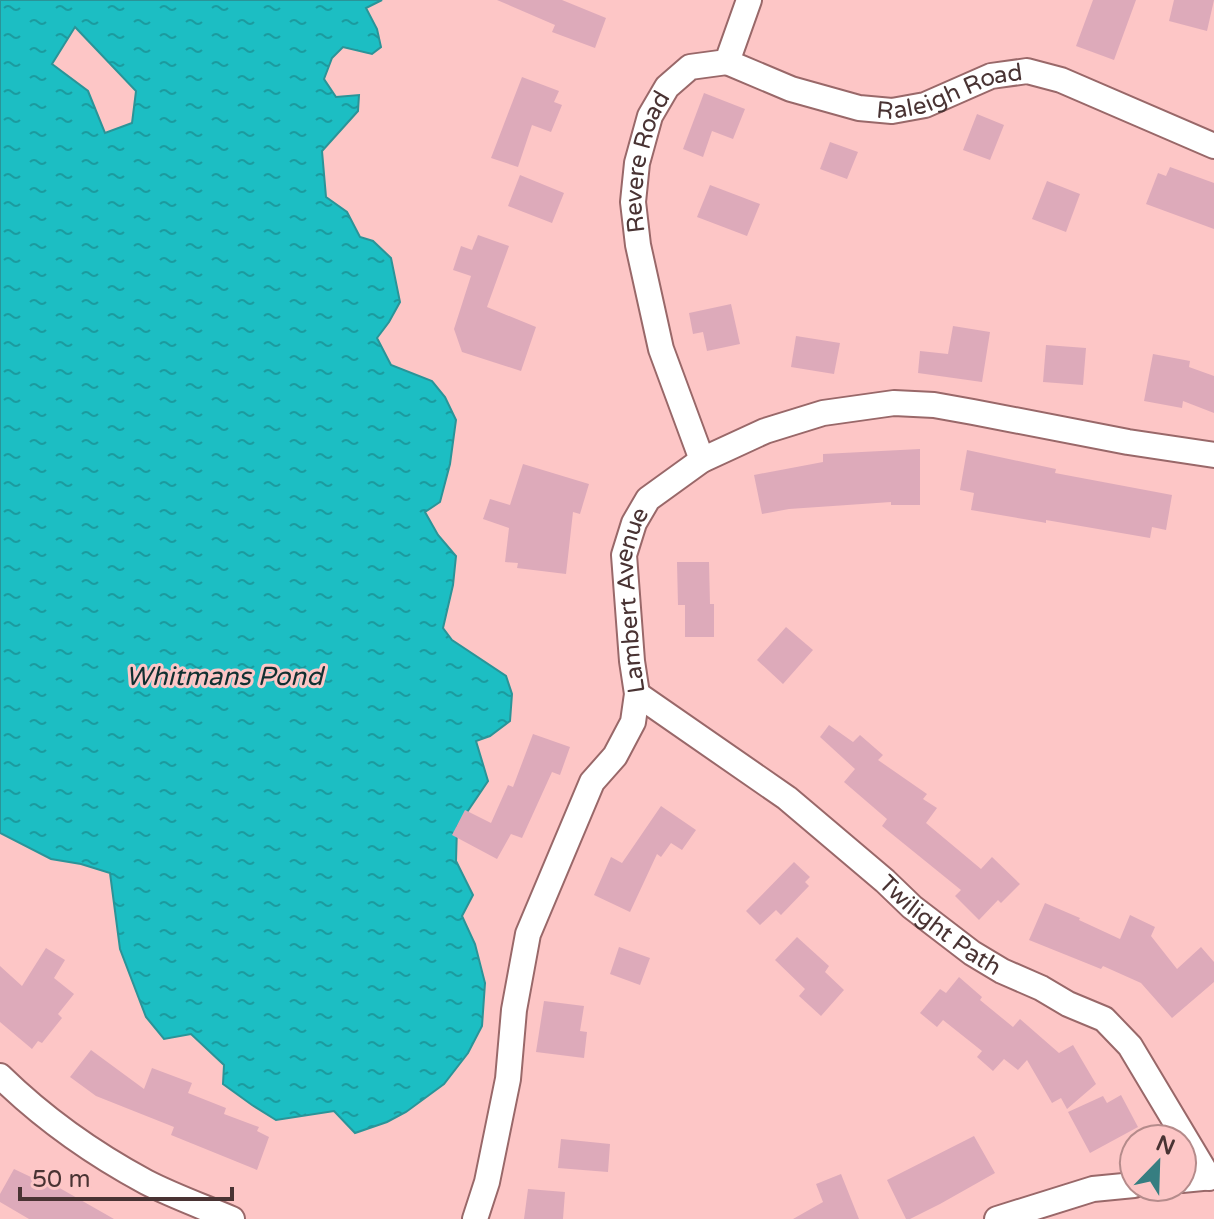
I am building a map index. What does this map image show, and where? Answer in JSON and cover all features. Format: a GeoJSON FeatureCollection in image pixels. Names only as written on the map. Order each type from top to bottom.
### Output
{"type":"FeatureCollection","features":[{"type":"Feature","properties":{"kind":"street"},"geometry":{"type":"LineString","coordinates":[[727,62],[749,0]]}},
{"type":"Feature","properties":{"kind":"street","name":"Raleigh Road"},"geometry":{"type":"LineString","coordinates":[[727,62],[791,89],[859,108],[892,111],[925,105],[991,76],[1027,71],[1061,80],[1214,146]]}},
{"type":"Feature","properties":{"kind":"street","name":"Revere Road"},"geometry":{"type":"LineString","coordinates":[[702,460],[661,349],[638,245],[633,202],[637,163],[650,116],[667,87],[690,67],[727,62]]}},
{"type":"Feature","properties":{"kind":"street","name":"Lambert Avenue"},"geometry":{"type":"LineString","coordinates":[[475,1219],[487,1182],[508,1079],[514,1010],[528,934],[592,782],[615,756],[633,722],[637,694],[624,555],[634,523],[648,499],[702,460],[765,431],[823,413],[894,403],[934,405],[1214,455]]}},
{"type":"Feature","properties":{"kind":"street","name":"Twilight Path"},"geometry":{"type":"LineString","coordinates":[[637,694],[787,798],[912,907],[972,953],[1002,971],[1104,1019],[1130,1046],[1211,1177]]}},
{"type":"Feature","properties":{"kind":"street"},"geometry":{"type":"LineString","coordinates":[[0,1076],[62,1130],[104,1158],[148,1183],[232,1219]]}},
{"type":"Feature","properties":{"kind":"street"},"geometry":{"type":"LineString","coordinates":[[997,1219],[1031,1214],[1093,1189],[1118,1187]]}},
{"type":"Feature","properties":{"kind":"water","name":"Whitmans Pond"},"geometry":{"type":"Polygon","coordinates":[[[0,0],[382,0],[366,8],[377,29],[381,47],[372,54],[343,47],[332,58],[324,79],[336,97],[359,95],[358,111],[322,151],[326,197],[347,212],[360,237],[373,241],[391,258],[400,302],[377,338],[391,365],[432,381],[445,397],[456,420],[450,464],[440,502],[425,512],[438,535],[456,556],[443,628],[452,640],[506,676],[512,694],[510,721],[490,736],[476,741],[488,781],[457,827],[456,861],[473,895],[462,916],[475,944],[485,983],[482,1026],[468,1053],[444,1084],[387,1122],[355,1133],[334,1111],[276,1120],[223,1084],[224,1065],[191,1034],[164,1039],[146,1017],[120,949],[110,873],[51,859],[0,833],[0,0]],[[75,27],[52,64],[88,91],[105,133],[132,123],[136,91],[75,27]]]}},
{"type":"Feature","properties":{"kind":"building"},"geometry":{"type":"Polygon","coordinates":[[[497,0],[562,0],[606,18],[595,48],[552,32],[555,25],[497,0]]]}},
{"type":"Feature","properties":{"kind":"building"},"geometry":{"type":"Polygon","coordinates":[[[1093,0],[1136,0],[1114,60],[1076,46],[1093,0]]]}},
{"type":"Feature","properties":{"kind":"building"},"geometry":{"type":"Polygon","coordinates":[[[1174,0],[1214,0],[1207,31],[1169,21],[1174,0]]]}},
{"type":"Feature","properties":{"kind":"building"},"geometry":{"type":"Polygon","coordinates":[[[522,77],[559,91],[554,102],[562,105],[551,132],[532,125],[518,167],[491,158],[522,77]]]}},
{"type":"Feature","properties":{"kind":"building"},"geometry":{"type":"Polygon","coordinates":[[[704,93],[745,109],[733,139],[712,131],[703,157],[683,149],[704,93]]]}},
{"type":"Feature","properties":{"kind":"building"},"geometry":{"type":"Polygon","coordinates":[[[977,114],[1004,125],[990,160],[963,150],[977,114]]]}},
{"type":"Feature","properties":{"kind":"building"},"geometry":{"type":"Polygon","coordinates":[[[830,142],[858,152],[847,179],[820,169],[830,142]]]}},
{"type":"Feature","properties":{"kind":"building"},"geometry":{"type":"Polygon","coordinates":[[[1170,167],[1214,183],[1214,229],[1146,204],[1158,173],[1166,176],[1170,167]]]}},
{"type":"Feature","properties":{"kind":"building"},"geometry":{"type":"Polygon","coordinates":[[[520,175],[564,193],[552,223],[508,206],[520,175]]]}},
{"type":"Feature","properties":{"kind":"building"},"geometry":{"type":"Polygon","coordinates":[[[1047,181],[1080,194],[1066,232],[1032,219],[1047,181]]]}},
{"type":"Feature","properties":{"kind":"building"},"geometry":{"type":"Polygon","coordinates":[[[710,185],[760,204],[747,236],[697,217],[710,185]]]}},
{"type":"Feature","properties":{"kind":"building"},"geometry":{"type":"Polygon","coordinates":[[[478,235],[509,246],[487,307],[536,327],[521,371],[462,352],[454,329],[471,276],[453,270],[461,246],[472,250],[478,235]]]}},
{"type":"Feature","properties":{"kind":"building"},"geometry":{"type":"Polygon","coordinates":[[[731,304],[740,344],[707,351],[703,332],[693,334],[689,313],[731,304]]]}},
{"type":"Feature","properties":{"kind":"building"},"geometry":{"type":"Polygon","coordinates":[[[953,326],[990,332],[982,382],[918,373],[920,351],[948,354],[953,326]]]}},
{"type":"Feature","properties":{"kind":"building"},"geometry":{"type":"Polygon","coordinates":[[[796,336],[840,343],[834,374],[791,367],[796,336]]]}},
{"type":"Feature","properties":{"kind":"building"},"geometry":{"type":"Polygon","coordinates":[[[1046,345],[1086,348],[1083,385],[1043,382],[1046,345]]]}},
{"type":"Feature","properties":{"kind":"building"},"geometry":{"type":"Polygon","coordinates":[[[1153,354],[1190,361],[1189,367],[1214,376],[1214,413],[1183,401],[1182,408],[1144,401],[1153,354]]]}},
{"type":"Feature","properties":{"kind":"building"},"geometry":{"type":"Polygon","coordinates":[[[920,449],[920,505],[891,505],[891,502],[789,509],[762,514],[754,475],[823,462],[823,454],[920,449]]]}},
{"type":"Feature","properties":{"kind":"building"},"geometry":{"type":"Polygon","coordinates":[[[967,450],[1056,469],[1055,473],[1172,495],[1166,530],[1152,527],[1150,538],[971,510],[974,493],[960,490],[967,450]]]}},
{"type":"Feature","properties":{"kind":"building"},"geometry":{"type":"Polygon","coordinates":[[[523,464],[589,484],[580,514],[573,512],[566,574],[517,568],[518,563],[505,562],[509,528],[483,519],[490,499],[510,505],[523,464]]]}},
{"type":"Feature","properties":{"kind":"building"},"geometry":{"type":"Polygon","coordinates":[[[677,562],[709,562],[714,637],[685,637],[685,605],[678,605],[677,562]]]}},
{"type":"Feature","properties":{"kind":"building"},"geometry":{"type":"Polygon","coordinates":[[[786,627],[813,650],[783,684],[757,660],[786,627]]]}},
{"type":"Feature","properties":{"kind":"building"},"geometry":{"type":"Polygon","coordinates":[[[829,725],[853,742],[860,735],[883,755],[878,760],[927,794],[923,799],[937,808],[926,823],[981,869],[992,857],[1020,884],[1001,903],[998,900],[979,920],[955,896],[961,890],[882,826],[887,819],[844,782],[855,769],[820,737],[829,725]]]}},
{"type":"Feature","properties":{"kind":"building"},"geometry":{"type":"Polygon","coordinates":[[[533,734],[570,747],[560,775],[552,772],[522,838],[511,834],[497,859],[452,835],[465,810],[491,823],[508,785],[513,787],[533,734]]]}},
{"type":"Feature","properties":{"kind":"building"},"geometry":{"type":"Polygon","coordinates":[[[661,806],[696,830],[682,850],[671,843],[661,857],[657,854],[630,912],[594,895],[611,857],[622,863],[661,806]]]}},
{"type":"Feature","properties":{"kind":"building"},"geometry":{"type":"Polygon","coordinates":[[[794,862],[810,877],[805,882],[809,886],[781,915],[776,910],[760,925],[746,911],[794,862]]]}},
{"type":"Feature","properties":{"kind":"building"},"geometry":{"type":"Polygon","coordinates":[[[1045,903],[1120,939],[1130,915],[1155,927],[1151,936],[1177,969],[1201,947],[1214,962],[1214,982],[1172,1018],[1141,983],[1029,940],[1045,903]]]}},
{"type":"Feature","properties":{"kind":"building"},"geometry":{"type":"Polygon","coordinates":[[[797,937],[829,966],[825,972],[844,990],[821,1016],[799,996],[805,989],[775,960],[797,937]]]}},
{"type":"Feature","properties":{"kind":"building"},"geometry":{"type":"Polygon","coordinates":[[[619,947],[650,958],[640,985],[610,974],[619,947]]]}},
{"type":"Feature","properties":{"kind":"building"},"geometry":{"type":"Polygon","coordinates":[[[46,948],[65,960],[54,978],[74,994],[58,1014],[62,1018],[42,1043],[38,1041],[32,1049],[0,1022],[0,966],[22,986],[46,948]]]}},
{"type":"Feature","properties":{"kind":"building"},"geometry":{"type":"Polygon","coordinates":[[[959,977],[982,997],[980,1000],[1013,1027],[1020,1019],[1059,1053],[1073,1045],[1096,1084],[1067,1109],[1061,1098],[1052,1103],[1027,1060],[1018,1070],[1004,1059],[993,1071],[977,1057],[982,1051],[943,1020],[937,1027],[920,1013],[940,989],[946,993],[959,977]]]}},
{"type":"Feature","properties":{"kind":"building"},"geometry":{"type":"Polygon","coordinates":[[[544,1001],[584,1006],[580,1031],[587,1032],[584,1058],[536,1052],[544,1001]]]}},
{"type":"Feature","properties":{"kind":"building"},"geometry":{"type":"Polygon","coordinates":[[[91,1050],[144,1089],[152,1068],[192,1083],[188,1093],[226,1108],[224,1114],[259,1127],[257,1131],[269,1137],[257,1170],[171,1135],[174,1127],[96,1096],[70,1077],[91,1050]]]}},
{"type":"Feature","properties":{"kind":"building"},"geometry":{"type":"Polygon","coordinates":[[[1121,1095],[1136,1123],[1118,1123],[1118,1138],[1090,1153],[1068,1112],[1103,1096],[1107,1103],[1121,1095]]]}},
{"type":"Feature","properties":{"kind":"building"},"geometry":{"type":"Polygon","coordinates":[[[974,1136],[995,1173],[906,1219],[887,1180],[974,1136]]]}},
{"type":"Feature","properties":{"kind":"building"},"geometry":{"type":"Polygon","coordinates":[[[561,1139],[610,1144],[608,1172],[558,1168],[561,1139]]]}},
{"type":"Feature","properties":{"kind":"building"},"geometry":{"type":"Polygon","coordinates":[[[14,1169],[33,1178],[35,1174],[114,1219],[29,1219],[0,1202],[0,1194],[14,1169]]]}},
{"type":"Feature","properties":{"kind":"building"},"geometry":{"type":"Polygon","coordinates":[[[841,1174],[859,1219],[793,1219],[823,1202],[816,1184],[841,1174]]]}},
{"type":"Feature","properties":{"kind":"building"},"geometry":{"type":"Polygon","coordinates":[[[528,1189],[565,1192],[563,1219],[524,1219],[528,1189]]]}}]}
